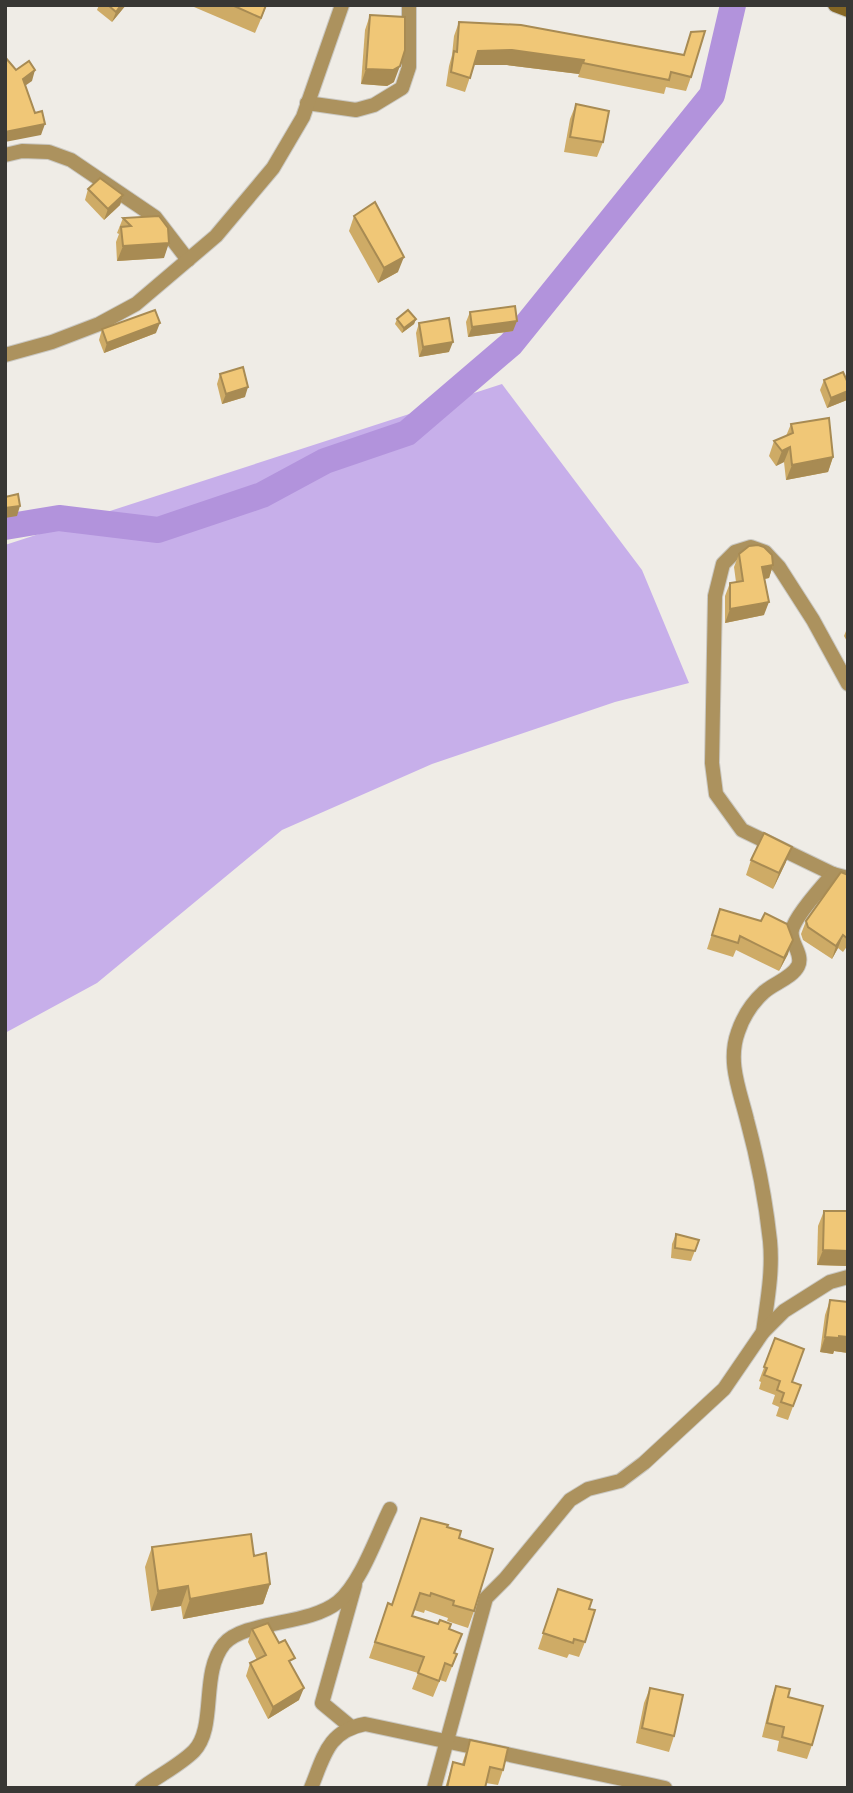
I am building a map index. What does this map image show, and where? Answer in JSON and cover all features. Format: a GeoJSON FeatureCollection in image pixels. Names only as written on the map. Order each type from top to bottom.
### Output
{"type":"FeatureCollection","features":[{"type":"Feature","properties":{"kind":"main road"},"geometry":{"type":"LineString","coordinates":[[835,5],[848,10]]}},
{"type":"Feature","properties":{"kind":"street"},"geometry":{"type":"LineString","coordinates":[[5,355],[52,342],[99,324],[136,304],[216,236],[273,168],[303,117],[342,5]]}},
{"type":"Feature","properties":{"kind":"street"},"geometry":{"type":"LineString","coordinates":[[307,103],[356,110],[374,105],[402,88],[409,67],[409,5]]}},
{"type":"Feature","properties":{"kind":"street"},"geometry":{"type":"LineString","coordinates":[[5,155],[22,151],[50,152],[71,160],[155,217],[188,260]]}},
{"type":"Feature","properties":{"kind":"street"},"geometry":{"type":"LineString","coordinates":[[848,684],[813,620],[779,567],[765,552],[751,547],[735,552],[723,564],[715,596],[712,763],[716,794],[742,830],[832,874],[848,878]]}},
{"type":"Feature","properties":{"kind":"street"},"geometry":{"type":"LineString","coordinates":[[764,1332],[771,1274],[770,1241],[747,1120],[736,1084],[734,1061],[737,1034],[749,1009],[757,1000],[799,965],[792,929],[817,891],[832,874]]}},
{"type":"Feature","properties":{"kind":"street"},"geometry":{"type":"LineString","coordinates":[[434,1788],[486,1598],[570,1500],[588,1489],[620,1481],[644,1464],[724,1389],[764,1332],[784,1311],[830,1282],[848,1277]]}},
{"type":"Feature","properties":{"kind":"street"},"geometry":{"type":"LineString","coordinates":[[351,1727],[322,1703],[358,1576],[390,1508]]}},
{"type":"Feature","properties":{"kind":"street"},"geometry":{"type":"LineString","coordinates":[[142,1788],[194,1751],[201,1740],[212,1669],[226,1642],[253,1629],[308,1618],[323,1611],[340,1601],[358,1576]]}},
{"type":"Feature","properties":{"kind":"street"},"geometry":{"type":"LineString","coordinates":[[311,1788],[328,1745],[351,1727],[365,1724],[664,1788]]}},
{"type":"Feature","properties":{"kind":"shaded area"},"geometry":{"type":"Polygon","coordinates":[[[502,384],[642,570],[689,683],[615,702],[432,764],[282,830],[97,983],[5,1033],[5,545],[502,384]]]}},
{"type":"Feature","properties":{"kind":"building"},"geometry":{"type":"Polygon","coordinates":[[[108,5],[121,5],[116,12],[108,5]]]}},
{"type":"Feature","properties":{"kind":"building"},"geometry":{"type":"Polygon","coordinates":[[[232,5],[266,5],[261,18],[232,5]]]}},
{"type":"Feature","properties":{"kind":"building"},"geometry":{"type":"Polygon","coordinates":[[[370,15],[405,17],[405,50],[400,66],[393,70],[366,69],[370,15]]]}},
{"type":"Feature","properties":{"kind":"building"},"geometry":{"type":"Polygon","coordinates":[[[459,22],[521,25],[684,55],[691,32],[705,31],[691,77],[671,72],[669,80],[583,63],[584,60],[512,50],[478,51],[470,78],[451,72],[454,51],[457,52],[459,22]]]}},
{"type":"Feature","properties":{"kind":"building"},"geometry":{"type":"Polygon","coordinates":[[[5,57],[16,70],[29,61],[35,70],[23,79],[35,113],[42,111],[45,124],[5,132],[5,57]]]}},
{"type":"Feature","properties":{"kind":"building"},"geometry":{"type":"Polygon","coordinates":[[[576,104],[609,111],[603,142],[570,137],[576,104]]]}},
{"type":"Feature","properties":{"kind":"building"},"geometry":{"type":"Polygon","coordinates":[[[100,178],[123,195],[108,209],[88,189],[100,178]]]}},
{"type":"Feature","properties":{"kind":"building"},"geometry":{"type":"Polygon","coordinates":[[[375,202],[404,257],[384,268],[354,216],[375,202]]]}},
{"type":"Feature","properties":{"kind":"building"},"geometry":{"type":"Polygon","coordinates":[[[159,216],[168,228],[169,243],[123,246],[121,227],[131,226],[123,218],[159,216]]]}},
{"type":"Feature","properties":{"kind":"building"},"geometry":{"type":"Polygon","coordinates":[[[515,306],[517,321],[472,327],[470,312],[515,306]]]}},
{"type":"Feature","properties":{"kind":"building"},"geometry":{"type":"Polygon","coordinates":[[[155,310],[160,323],[107,343],[102,329],[155,310]]]}},
{"type":"Feature","properties":{"kind":"building"},"geometry":{"type":"Polygon","coordinates":[[[408,310],[416,319],[404,328],[397,319],[408,310]]]}},
{"type":"Feature","properties":{"kind":"building"},"geometry":{"type":"Polygon","coordinates":[[[449,318],[453,342],[423,347],[419,323],[449,318]]]}},
{"type":"Feature","properties":{"kind":"building"},"geometry":{"type":"Polygon","coordinates":[[[243,367],[248,387],[226,394],[220,374],[243,367]]]}},
{"type":"Feature","properties":{"kind":"building"},"geometry":{"type":"Polygon","coordinates":[[[843,372],[848,391],[831,398],[824,380],[843,372]]]}},
{"type":"Feature","properties":{"kind":"building"},"geometry":{"type":"Polygon","coordinates":[[[829,418],[833,457],[792,465],[790,447],[782,451],[774,441],[793,433],[791,424],[829,418]]]}},
{"type":"Feature","properties":{"kind":"building"},"geometry":{"type":"Polygon","coordinates":[[[18,494],[20,506],[5,508],[5,497],[18,494]]]}},
{"type":"Feature","properties":{"kind":"building"},"geometry":{"type":"Polygon","coordinates":[[[758,545],[772,555],[773,565],[762,567],[769,602],[730,609],[730,583],[743,581],[739,554],[749,546],[758,545]]]}},
{"type":"Feature","properties":{"kind":"building"},"geometry":{"type":"Polygon","coordinates":[[[764,833],[792,847],[779,873],[751,860],[764,833]]]}},
{"type":"Feature","properties":{"kind":"building"},"geometry":{"type":"Polygon","coordinates":[[[841,872],[848,875],[848,939],[843,935],[836,946],[808,927],[806,921],[841,872]]]}},
{"type":"Feature","properties":{"kind":"building"},"geometry":{"type":"Polygon","coordinates":[[[720,909],[761,921],[765,913],[787,924],[793,940],[784,958],[740,936],[738,943],[712,935],[720,909]]]}},
{"type":"Feature","properties":{"kind":"building"},"geometry":{"type":"Polygon","coordinates":[[[824,1211],[848,1211],[848,1251],[823,1250],[824,1211]]]}},
{"type":"Feature","properties":{"kind":"building"},"geometry":{"type":"Polygon","coordinates":[[[676,1234],[699,1240],[695,1251],[675,1248],[676,1234]]]}},
{"type":"Feature","properties":{"kind":"building"},"geometry":{"type":"Polygon","coordinates":[[[830,1300],[848,1302],[848,1337],[825,1337],[830,1300]]]}},
{"type":"Feature","properties":{"kind":"building"},"geometry":{"type":"Polygon","coordinates":[[[775,1338],[804,1349],[792,1382],[801,1385],[793,1406],[781,1402],[784,1393],[777,1390],[780,1381],[764,1375],[767,1368],[764,1367],[775,1338]]]}},
{"type":"Feature","properties":{"kind":"building"},"geometry":{"type":"Polygon","coordinates":[[[421,1518],[448,1525],[447,1527],[461,1531],[459,1538],[493,1549],[474,1611],[453,1605],[454,1601],[431,1593],[430,1596],[420,1593],[412,1616],[438,1624],[440,1620],[451,1624],[449,1629],[462,1634],[452,1666],[445,1663],[439,1681],[418,1673],[424,1657],[375,1642],[388,1603],[392,1605],[421,1518]]]}},
{"type":"Feature","properties":{"kind":"building"},"geometry":{"type":"Polygon","coordinates":[[[251,1534],[254,1556],[266,1553],[270,1584],[190,1599],[188,1586],[158,1591],[152,1547],[251,1534]]]}},
{"type":"Feature","properties":{"kind":"building"},"geometry":{"type":"Polygon","coordinates":[[[558,1589],[592,1600],[589,1609],[595,1610],[585,1642],[574,1639],[573,1643],[543,1633],[558,1589]]]}},
{"type":"Feature","properties":{"kind":"building"},"geometry":{"type":"Polygon","coordinates":[[[268,1623],[279,1643],[285,1640],[295,1658],[289,1661],[304,1688],[273,1707],[250,1663],[266,1655],[252,1629],[268,1623]]]}},
{"type":"Feature","properties":{"kind":"building"},"geometry":{"type":"Polygon","coordinates":[[[776,1686],[790,1689],[788,1697],[823,1706],[812,1745],[782,1737],[784,1727],[767,1723],[776,1686]]]}},
{"type":"Feature","properties":{"kind":"building"},"geometry":{"type":"Polygon","coordinates":[[[650,1688],[683,1695],[674,1736],[642,1728],[650,1688]]]}},
{"type":"Feature","properties":{"kind":"building"},"geometry":{"type":"Polygon","coordinates":[[[470,1740],[508,1748],[503,1770],[490,1767],[485,1788],[447,1788],[453,1762],[464,1765],[470,1740]]]}},
{"type":"Feature","properties":{"kind":"waterway"},"geometry":{"type":"LineString","coordinates":[[5,527],[59,518],[158,530],[262,495],[325,461],[407,433],[511,344],[712,95],[733,5]]}}]}
